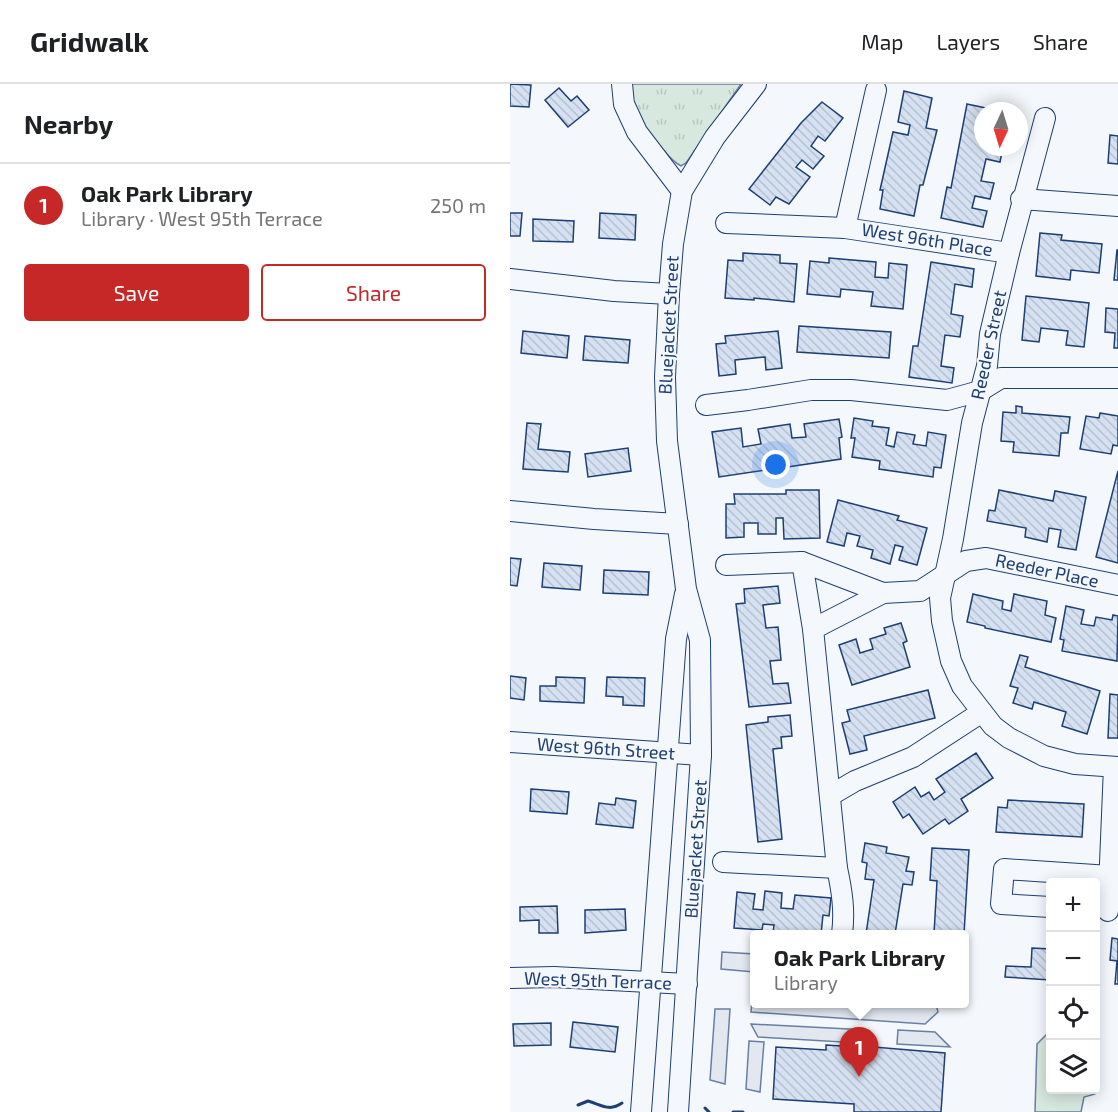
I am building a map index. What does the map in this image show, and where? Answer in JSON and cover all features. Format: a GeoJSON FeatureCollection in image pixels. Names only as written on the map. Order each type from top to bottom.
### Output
{"type":"FeatureCollection","features":[{"type":"Feature","properties":{"kind":"street"},"geometry":{"type":"LineString","coordinates":[[622,84],[624,104],[638,132],[682,190]]}},
{"type":"Feature","properties":{"kind":"street","name":"Bluejacket Street"},"geometry":{"type":"LineString","coordinates":[[678,1112],[701,755],[700,640],[686,589],[667,439],[665,376],[669,294],[673,244],[682,190],[715,137],[756,84]]}},
{"type":"Feature","properties":{"kind":"street","name":"West 96th Place"},"geometry":{"type":"LineString","coordinates":[[845,228],[876,90]]}},
{"type":"Feature","properties":{"kind":"street","name":"Reeder Street"},"geometry":{"type":"LineString","coordinates":[[982,712],[962,686],[951,661],[942,621],[940,598],[972,423],[987,366],[990,334],[1022,199],[1045,118]]}},
{"type":"Feature","properties":{"kind":"street"},"geometry":{"type":"LineString","coordinates":[[1022,199],[1118,206]]}},
{"type":"Feature","properties":{"kind":"street","name":"West 96th Place"},"geometry":{"type":"LineString","coordinates":[[726,223],[845,228],[1009,253]]}},
{"type":"Feature","properties":{"kind":"street"},"geometry":{"type":"LineString","coordinates":[[510,279],[614,291],[669,294]]}},
{"type":"Feature","properties":{"kind":"street"},"geometry":{"type":"LineString","coordinates":[[706,405],[811,390],[851,390],[947,400],[980,391],[1001,378],[1118,378]]}},
{"type":"Feature","properties":{"kind":"street"},"geometry":{"type":"LineString","coordinates":[[510,511],[678,524]]}},
{"type":"Feature","properties":{"kind":"street","name":"Reeder Place"},"geometry":{"type":"LineString","coordinates":[[945,575],[966,561],[986,558],[1118,585]]}},
{"type":"Feature","properties":{"kind":"street"},"geometry":{"type":"LineString","coordinates":[[726,565],[802,562],[883,593],[920,591],[945,575]]}},
{"type":"Feature","properties":{"kind":"street"},"geometry":{"type":"LineString","coordinates":[[802,562],[813,629],[837,868],[844,910],[842,930]]}},
{"type":"Feature","properties":{"kind":"street","name":"Bluejacket Street"},"geometry":{"type":"LineString","coordinates":[[641,1112],[676,639],[686,589]]}},
{"type":"Feature","properties":{"kind":"street"},"geometry":{"type":"LineString","coordinates":[[813,629],[883,593]]}},
{"type":"Feature","properties":{"kind":"street"},"geometry":{"type":"LineString","coordinates":[[831,795],[855,781],[913,757],[982,712],[993,726],[1009,738],[1044,756],[1075,764],[1116,767],[1107,911]]}},
{"type":"Feature","properties":{"kind":"street","name":"West 96th Street"},"geometry":{"type":"LineString","coordinates":[[510,742],[701,755]]}},
{"type":"Feature","properties":{"kind":"street"},"geometry":{"type":"LineString","coordinates":[[723,862],[837,868]]}},
{"type":"Feature","properties":{"kind":"street"},"geometry":{"type":"LineString","coordinates":[[1046,907],[1001,904],[1004,869],[1110,876]]}},
{"type":"Feature","properties":{"kind":"street","name":"West 95th Terrace"},"geometry":{"type":"LineString","coordinates":[[510,978],[554,977],[687,984]]}},
{"type":"Feature","properties":{"kind":"green space"},"geometry":{"type":"Polygon","coordinates":[[[631,84],[741,84],[686,163],[681,166],[649,133],[639,118],[634,105],[631,84]]]}},
{"type":"Feature","properties":{"kind":"green space"},"geometry":{"type":"Polygon","coordinates":[[[1046,1035],[1046,1094],[1095,1094],[1084,1097],[1081,1112],[1035,1112],[1037,1044],[1046,1035]]]}},
{"type":"Feature","properties":{"kind":"shaded area"},"geometry":{"type":"Polygon","coordinates":[[[722,952],[750,954],[750,972],[721,969],[722,952]]]}},
{"type":"Feature","properties":{"kind":"shaded area"},"geometry":{"type":"Polygon","coordinates":[[[751,1008],[937,1008],[938,1012],[925,1024],[751,1012],[751,1008]]]}},
{"type":"Feature","properties":{"kind":"shaded area"},"geometry":{"type":"Polygon","coordinates":[[[715,1009],[730,1009],[725,1084],[710,1080],[715,1009]]]}},
{"type":"Feature","properties":{"kind":"shaded area"},"geometry":{"type":"Polygon","coordinates":[[[751,1024],[868,1030],[876,1044],[758,1037],[751,1024]]]}},
{"type":"Feature","properties":{"kind":"shaded area"},"geometry":{"type":"Polygon","coordinates":[[[898,1030],[935,1032],[950,1047],[897,1044],[898,1030]]]}},
{"type":"Feature","properties":{"kind":"shaded area"},"geometry":{"type":"Polygon","coordinates":[[[749,1041],[764,1042],[760,1092],[746,1089],[749,1041]]]}},
{"type":"Feature","properties":{"kind":"building"},"geometry":{"type":"Polygon","coordinates":[[[510,84],[531,85],[529,107],[510,106],[510,84]]]}},
{"type":"Feature","properties":{"kind":"building"},"geometry":{"type":"Polygon","coordinates":[[[559,88],[571,101],[577,96],[589,110],[568,127],[545,100],[559,88]]]}},
{"type":"Feature","properties":{"kind":"building"},"geometry":{"type":"Polygon","coordinates":[[[904,91],[932,98],[926,128],[937,130],[923,185],[920,185],[914,216],[880,209],[883,190],[880,190],[893,132],[908,135],[910,125],[898,122],[904,91]]]}},
{"type":"Feature","properties":{"kind":"building"},"geometry":{"type":"Polygon","coordinates":[[[822,102],[843,118],[825,141],[818,136],[811,146],[824,156],[813,169],[802,160],[796,167],[810,177],[789,204],[776,197],[770,205],[749,189],[801,123],[822,102]]]}},
{"type":"Feature","properties":{"kind":"building"},"geometry":{"type":"Polygon","coordinates":[[[967,104],[974,105],[974,156],[1001,156],[1000,162],[986,159],[981,181],[994,183],[990,199],[975,196],[972,208],[987,211],[983,227],[941,218],[947,187],[951,188],[967,104]]]}},
{"type":"Feature","properties":{"kind":"building"},"geometry":{"type":"Polygon","coordinates":[[[1110,135],[1118,136],[1118,164],[1108,163],[1110,135]]]}},
{"type":"Feature","properties":{"kind":"building"},"geometry":{"type":"Polygon","coordinates":[[[510,213],[522,213],[520,236],[510,236],[510,213]]]}},
{"type":"Feature","properties":{"kind":"building"},"geometry":{"type":"Polygon","coordinates":[[[600,213],[636,215],[635,240],[599,238],[600,213]]]}},
{"type":"Feature","properties":{"kind":"building"},"geometry":{"type":"Polygon","coordinates":[[[533,219],[574,221],[573,242],[533,241],[533,219]]]}},
{"type":"Feature","properties":{"kind":"building"},"geometry":{"type":"Polygon","coordinates":[[[1040,233],[1062,235],[1061,240],[1102,244],[1099,273],[1071,270],[1070,280],[1036,276],[1040,233]]]}},
{"type":"Feature","properties":{"kind":"building"},"geometry":{"type":"Polygon","coordinates":[[[1117,250],[1118,280],[1114,280],[1117,250]]]}},
{"type":"Feature","properties":{"kind":"building"},"geometry":{"type":"Polygon","coordinates":[[[743,253],[780,255],[780,263],[797,264],[794,302],[725,298],[728,260],[743,261],[743,253]]]}},
{"type":"Feature","properties":{"kind":"building"},"geometry":{"type":"Polygon","coordinates":[[[829,258],[876,262],[875,277],[888,278],[889,263],[907,265],[903,309],[871,306],[873,292],[841,289],[840,297],[807,294],[810,261],[829,263],[829,258]]]}},
{"type":"Feature","properties":{"kind":"building"},"geometry":{"type":"Polygon","coordinates":[[[931,262],[974,269],[972,287],[955,284],[951,314],[963,316],[960,337],[945,335],[941,366],[954,368],[952,383],[909,377],[913,346],[918,346],[931,262]]]}},
{"type":"Feature","properties":{"kind":"building"},"geometry":{"type":"Polygon","coordinates":[[[1026,296],[1089,303],[1084,347],[1066,345],[1068,331],[1041,328],[1039,342],[1022,340],[1026,296]]]}},
{"type":"Feature","properties":{"kind":"building"},"geometry":{"type":"Polygon","coordinates":[[[1106,308],[1118,309],[1118,348],[1114,348],[1115,333],[1105,332],[1106,308]]]}},
{"type":"Feature","properties":{"kind":"building"},"geometry":{"type":"Polygon","coordinates":[[[799,326],[891,332],[889,358],[797,352],[799,326]]]}},
{"type":"Feature","properties":{"kind":"building"},"geometry":{"type":"Polygon","coordinates":[[[523,331],[569,336],[567,358],[521,353],[523,331]]]}},
{"type":"Feature","properties":{"kind":"building"},"geometry":{"type":"Polygon","coordinates":[[[778,331],[782,368],[766,370],[765,357],[735,360],[736,374],[719,376],[716,344],[726,343],[725,336],[778,331]]]}},
{"type":"Feature","properties":{"kind":"building"},"geometry":{"type":"Polygon","coordinates":[[[585,336],[630,340],[628,363],[583,360],[585,336]]]}},
{"type":"Feature","properties":{"kind":"building"},"geometry":{"type":"Polygon","coordinates":[[[1016,406],[1022,407],[1022,413],[1070,417],[1068,433],[1061,433],[1059,456],[1013,452],[1014,442],[1001,441],[1003,412],[1016,413],[1016,406]]]}},
{"type":"Feature","properties":{"kind":"building"},"geometry":{"type":"Polygon","coordinates":[[[1100,413],[1118,416],[1118,446],[1113,445],[1111,454],[1080,449],[1086,416],[1099,418],[1100,413]]]}},
{"type":"Feature","properties":{"kind":"building"},"geometry":{"type":"Polygon","coordinates":[[[854,418],[873,421],[872,426],[889,428],[886,445],[894,447],[897,432],[915,435],[913,444],[926,446],[928,432],[946,435],[941,468],[934,467],[933,477],[879,469],[880,461],[852,457],[855,438],[851,438],[854,418]]]}},
{"type":"Feature","properties":{"kind":"building"},"geometry":{"type":"Polygon","coordinates":[[[839,419],[842,437],[839,438],[841,459],[719,477],[712,432],[741,428],[743,447],[761,444],[758,429],[790,424],[792,438],[806,437],[804,424],[839,419]]]}},
{"type":"Feature","properties":{"kind":"building"},"geometry":{"type":"Polygon","coordinates":[[[527,423],[541,424],[538,449],[570,452],[568,472],[523,469],[527,423]]]}},
{"type":"Feature","properties":{"kind":"building"},"geometry":{"type":"Polygon","coordinates":[[[628,448],[631,471],[588,477],[585,454],[628,448]]]}},
{"type":"Feature","properties":{"kind":"building"},"geometry":{"type":"Polygon","coordinates":[[[1118,471],[1118,563],[1096,557],[1118,471]]]}},
{"type":"Feature","properties":{"kind":"building"},"geometry":{"type":"Polygon","coordinates":[[[786,490],[819,490],[820,538],[784,539],[783,518],[776,518],[776,534],[758,534],[758,523],[744,523],[744,537],[726,538],[726,504],[735,504],[734,494],[786,494],[786,490]]]}},
{"type":"Feature","properties":{"kind":"building"},"geometry":{"type":"Polygon","coordinates":[[[999,490],[1053,501],[1055,491],[1086,497],[1076,550],[1058,547],[1061,530],[1049,528],[1047,542],[1025,537],[1026,528],[987,521],[989,510],[995,511],[999,490]]]}},
{"type":"Feature","properties":{"kind":"building"},"geometry":{"type":"Polygon","coordinates":[[[838,500],[899,516],[897,520],[927,528],[917,565],[899,560],[903,547],[895,545],[890,564],[871,558],[873,550],[857,546],[860,536],[847,533],[844,546],[827,542],[838,500]]]}},
{"type":"Feature","properties":{"kind":"building"},"geometry":{"type":"Polygon","coordinates":[[[510,558],[521,559],[517,586],[510,585],[510,558]]]}},
{"type":"Feature","properties":{"kind":"building"},"geometry":{"type":"Polygon","coordinates":[[[544,563],[582,566],[580,590],[542,587],[544,563]]]}},
{"type":"Feature","properties":{"kind":"building"},"geometry":{"type":"Polygon","coordinates":[[[604,570],[649,572],[648,595],[603,593],[604,570]]]}},
{"type":"Feature","properties":{"kind":"building"},"geometry":{"type":"Polygon","coordinates":[[[778,586],[780,603],[763,605],[766,628],[778,627],[781,660],[770,661],[773,684],[788,683],[791,703],[749,707],[736,604],[745,603],[744,589],[778,586]]]}},
{"type":"Feature","properties":{"kind":"building"},"geometry":{"type":"Polygon","coordinates":[[[973,594],[1003,601],[1002,609],[1011,611],[1014,594],[1047,601],[1045,615],[1056,618],[1051,642],[967,622],[973,594]]]}},
{"type":"Feature","properties":{"kind":"building"},"geometry":{"type":"Polygon","coordinates":[[[1066,606],[1084,610],[1081,624],[1094,626],[1096,617],[1112,620],[1113,615],[1118,616],[1117,661],[1062,651],[1064,640],[1060,639],[1066,606]]]}},
{"type":"Feature","properties":{"kind":"building"},"geometry":{"type":"Polygon","coordinates":[[[901,623],[907,641],[903,643],[910,667],[852,685],[839,645],[856,639],[860,653],[873,649],[870,639],[886,634],[884,628],[901,623]]]}},
{"type":"Feature","properties":{"kind":"building"},"geometry":{"type":"Polygon","coordinates":[[[1020,655],[1028,657],[1025,667],[1100,691],[1087,734],[1062,726],[1066,712],[1034,702],[1032,709],[1013,703],[1018,688],[1010,686],[1020,655]]]}},
{"type":"Feature","properties":{"kind":"building"},"geometry":{"type":"Polygon","coordinates":[[[510,676],[526,678],[524,700],[510,698],[510,676]]]}},
{"type":"Feature","properties":{"kind":"building"},"geometry":{"type":"Polygon","coordinates":[[[556,677],[585,678],[584,703],[540,701],[540,686],[556,686],[556,677]]]}},
{"type":"Feature","properties":{"kind":"building"},"geometry":{"type":"Polygon","coordinates":[[[607,677],[645,678],[644,706],[623,705],[623,697],[606,696],[607,677]]]}},
{"type":"Feature","properties":{"kind":"building"},"geometry":{"type":"Polygon","coordinates":[[[928,690],[935,718],[864,736],[867,750],[850,754],[842,723],[850,721],[847,710],[928,690]]]}},
{"type":"Feature","properties":{"kind":"building"},"geometry":{"type":"Polygon","coordinates":[[[1110,694],[1118,695],[1118,738],[1108,738],[1110,694]]]}},
{"type":"Feature","properties":{"kind":"building"},"geometry":{"type":"Polygon","coordinates":[[[790,715],[792,736],[781,737],[782,748],[773,749],[782,839],[758,842],[746,725],[768,722],[768,717],[790,715]]]}},
{"type":"Feature","properties":{"kind":"building"},"geometry":{"type":"Polygon","coordinates":[[[976,753],[993,778],[961,799],[968,811],[949,824],[945,819],[923,834],[909,814],[903,818],[893,802],[915,787],[921,797],[929,792],[934,800],[945,792],[936,779],[976,753]]]}},
{"type":"Feature","properties":{"kind":"building"},"geometry":{"type":"Polygon","coordinates":[[[531,789],[569,792],[567,814],[530,811],[531,789]]]}},
{"type":"Feature","properties":{"kind":"building"},"geometry":{"type":"Polygon","coordinates":[[[616,798],[636,801],[633,828],[596,824],[599,803],[615,805],[616,798]]]}},
{"type":"Feature","properties":{"kind":"building"},"geometry":{"type":"Polygon","coordinates":[[[1008,800],[1084,804],[1082,837],[996,832],[998,807],[1007,808],[1008,800]]]}},
{"type":"Feature","properties":{"kind":"building"},"geometry":{"type":"Polygon","coordinates":[[[865,843],[887,847],[886,853],[909,857],[906,871],[914,872],[912,885],[903,884],[896,930],[867,930],[874,880],[865,879],[867,863],[862,862],[865,843]]]}},
{"type":"Feature","properties":{"kind":"building"},"geometry":{"type":"Polygon","coordinates":[[[932,848],[969,850],[964,930],[934,930],[937,881],[930,880],[932,848]]]}},
{"type":"Feature","properties":{"kind":"building"},"geometry":{"type":"Polygon","coordinates":[[[765,891],[782,893],[781,908],[793,909],[795,895],[831,898],[829,916],[823,915],[821,930],[773,930],[774,925],[763,924],[762,930],[734,928],[737,892],[755,894],[753,909],[763,910],[765,891]]]}},
{"type":"Feature","properties":{"kind":"building"},"geometry":{"type":"Polygon","coordinates":[[[557,906],[558,933],[539,933],[539,920],[520,921],[520,907],[557,906]]]}},
{"type":"Feature","properties":{"kind":"building"},"geometry":{"type":"Polygon","coordinates":[[[625,909],[626,930],[585,933],[585,910],[625,909]]]}},
{"type":"Feature","properties":{"kind":"building"},"geometry":{"type":"Polygon","coordinates":[[[1112,938],[1118,939],[1118,984],[1115,984],[1117,961],[1110,960],[1112,938]]]}},
{"type":"Feature","properties":{"kind":"building"},"geometry":{"type":"Polygon","coordinates":[[[1032,948],[1046,949],[1046,980],[1005,977],[1006,966],[1031,967],[1032,948]]]}},
{"type":"Feature","properties":{"kind":"building"},"geometry":{"type":"Polygon","coordinates":[[[573,1022],[618,1027],[615,1052],[570,1047],[573,1022]]]}},
{"type":"Feature","properties":{"kind":"building"},"geometry":{"type":"Polygon","coordinates":[[[551,1023],[551,1045],[514,1046],[513,1024],[551,1023]]]}},
{"type":"Feature","properties":{"kind":"building"},"geometry":{"type":"Polygon","coordinates":[[[826,1045],[857,1047],[857,1054],[873,1055],[874,1047],[945,1053],[941,1112],[854,1112],[854,1104],[773,1099],[776,1047],[826,1050],[826,1045]]]}},
{"type":"Feature","properties":{"kind":"wall"},"geometry":{"type":"LineString","coordinates":[[578,1105],[588,1101],[601,1106],[613,1107],[622,1103]]}},
{"type":"Feature","properties":{"kind":"wall"},"geometry":{"type":"LineString","coordinates":[[705,1108],[709,1112]]}},
{"type":"Feature","properties":{"kind":"wall"},"geometry":{"type":"LineString","coordinates":[[733,1112],[743,1112]]}},
{"type":"Feature","properties":{"kind":"place","name":"Oak Park Library"},"geometry":{"type":"Point","coordinates":[859,1077]}}]}
